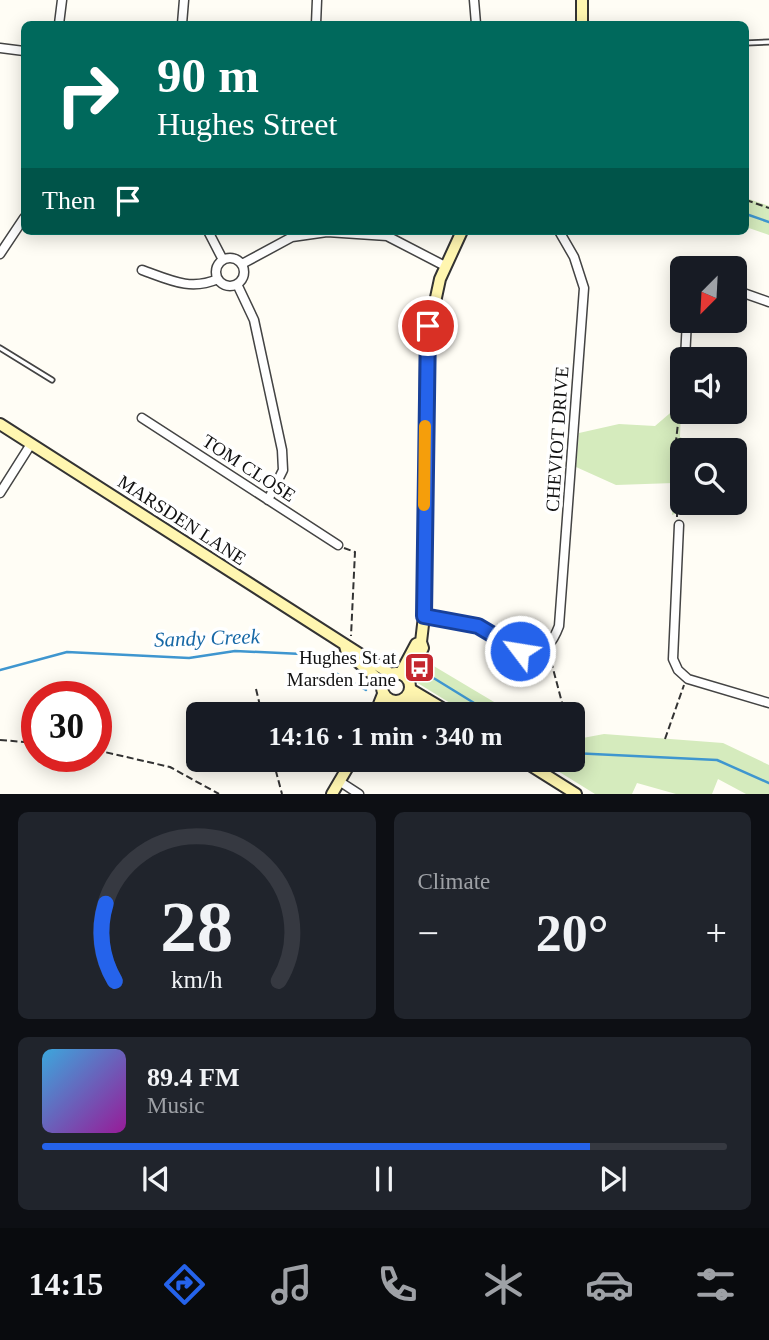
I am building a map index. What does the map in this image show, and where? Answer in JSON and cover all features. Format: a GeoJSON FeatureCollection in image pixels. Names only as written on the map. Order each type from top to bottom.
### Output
{"type":"FeatureCollection","features":[{"type":"Feature","properties":{"kind":"main road"},"geometry":{"type":"LineString","coordinates":[[582,0],[582,21]]}},
{"type":"Feature","properties":{"kind":"main road"},"geometry":{"type":"LineString","coordinates":[[392,702],[423,648],[426,344],[431,309],[445,266],[460,235]]}},
{"type":"Feature","properties":{"kind":"main road","name":"MARSDEN LANE"},"geometry":{"type":"LineString","coordinates":[[0,424],[352,648],[424,702]]}},
{"type":"Feature","properties":{"kind":"main road","name":"MARSDEN LANE"},"geometry":{"type":"LineString","coordinates":[[345,646],[347,653],[383,688],[402,686],[431,702]]}},
{"type":"Feature","properties":{"kind":"main road"},"geometry":{"type":"LineString","coordinates":[[379,702],[383,688],[402,686]]}},
{"type":"Feature","properties":{"kind":"main road"},"geometry":{"type":"LineString","coordinates":[[332,794],[345,772]]}},
{"type":"Feature","properties":{"kind":"main road"},"geometry":{"type":"LineString","coordinates":[[541,772],[576,794]]}},
{"type":"Feature","properties":{"kind":"street"},"geometry":{"type":"LineString","coordinates":[[59,21],[62,0]]}},
{"type":"Feature","properties":{"kind":"street"},"geometry":{"type":"LineString","coordinates":[[182,21],[184,0]]}},
{"type":"Feature","properties":{"kind":"street"},"geometry":{"type":"LineString","coordinates":[[316,21],[317,0]]}},
{"type":"Feature","properties":{"kind":"street"},"geometry":{"type":"LineString","coordinates":[[474,0],[476,21]]}},
{"type":"Feature","properties":{"kind":"street"},"geometry":{"type":"LineString","coordinates":[[0,48],[21,51]]}},
{"type":"Feature","properties":{"kind":"street"},"geometry":{"type":"LineString","coordinates":[[0,254],[21,222]]}},
{"type":"Feature","properties":{"kind":"street"},"geometry":{"type":"LineString","coordinates":[[210,235],[223,260]]}},
{"type":"Feature","properties":{"kind":"street"},"geometry":{"type":"LineString","coordinates":[[242,264],[292,237],[306,235]]}},
{"type":"Feature","properties":{"kind":"street"},"geometry":{"type":"LineString","coordinates":[[372,235],[387,236],[445,266]]}},
{"type":"Feature","properties":{"kind":"street","name":"CHEVIOT DRIVE"},"geometry":{"type":"LineString","coordinates":[[545,650],[553,642],[559,626],[584,288],[574,257],[560,235]]}},
{"type":"Feature","properties":{"kind":"street"},"geometry":{"type":"LineString","coordinates":[[218,279],[217,267],[223,260],[233,259],[242,264]]}},
{"type":"Feature","properties":{"kind":"street"},"geometry":{"type":"LineString","coordinates":[[218,279],[228,286],[237,284],[244,275],[242,264]]}},
{"type":"Feature","properties":{"kind":"street"},"geometry":{"type":"LineString","coordinates":[[142,270],[188,286],[204,285],[218,279]]}},
{"type":"Feature","properties":{"kind":"street"},"geometry":{"type":"LineString","coordinates":[[237,284],[254,320],[282,450],[283,470],[268,499]]}},
{"type":"Feature","properties":{"kind":"street"},"geometry":{"type":"LineString","coordinates":[[747,294],[769,302]]}},
{"type":"Feature","properties":{"kind":"street","name":"TOM CLOSE"},"geometry":{"type":"LineString","coordinates":[[142,418],[338,545]]}},
{"type":"Feature","properties":{"kind":"street"},"geometry":{"type":"LineString","coordinates":[[0,493],[31,444]]}},
{"type":"Feature","properties":{"kind":"street"},"geometry":{"type":"LineString","coordinates":[[679,525],[673,659],[678,670],[688,679],[769,703]]}},
{"type":"Feature","properties":{"kind":"street"},"geometry":{"type":"LineString","coordinates":[[424,616],[478,626],[520,651],[545,650],[551,661]]}},
{"type":"Feature","properties":{"kind":"street"},"geometry":{"type":"LineString","coordinates":[[339,781],[359,794]]}},
{"type":"Feature","properties":{"kind":"lane"},"geometry":{"type":"LineString","coordinates":[[749,43],[769,42]]}},
{"type":"Feature","properties":{"kind":"lane"},"geometry":{"type":"LineString","coordinates":[[0,348],[52,380]]}},
{"type":"Feature","properties":{"kind":"path"},"geometry":{"type":"LineString","coordinates":[[749,201],[769,208]]}},
{"type":"Feature","properties":{"kind":"path"},"geometry":{"type":"LineString","coordinates":[[679,424],[673,467],[677,478],[675,509],[679,525]]}},
{"type":"Feature","properties":{"kind":"path"},"geometry":{"type":"LineString","coordinates":[[338,545],[355,552],[351,636],[345,646]]}},
{"type":"Feature","properties":{"kind":"path"},"geometry":{"type":"LineString","coordinates":[[551,661],[562,702]]}},
{"type":"Feature","properties":{"kind":"path"},"geometry":{"type":"LineString","coordinates":[[665,739],[688,679]]}},
{"type":"Feature","properties":{"kind":"path"},"geometry":{"type":"LineString","coordinates":[[256,689],[259,702]]}},
{"type":"Feature","properties":{"kind":"path"},"geometry":{"type":"LineString","coordinates":[[0,740],[21,742]]}},
{"type":"Feature","properties":{"kind":"path"},"geometry":{"type":"LineString","coordinates":[[112,754],[170,767],[219,794]]}},
{"type":"Feature","properties":{"kind":"path"},"geometry":{"type":"LineString","coordinates":[[276,772],[282,794]]}},
{"type":"Feature","properties":{"kind":"green space"},"geometry":{"type":"Polygon","coordinates":[[[749,199],[769,206],[769,235],[749,228],[749,199]]]}},
{"type":"Feature","properties":{"kind":"green space"},"geometry":{"type":"Polygon","coordinates":[[[670,413],[670,424],[680,424],[682,438],[670,438],[670,483],[616,485],[576,467],[579,433],[619,424],[655,426],[670,413]]]}},
{"type":"Feature","properties":{"kind":"green space"},"geometry":{"type":"Polygon","coordinates":[[[422,659],[494,702],[448,702],[416,682],[414,677],[422,659]]]}},
{"type":"Feature","properties":{"kind":"green space"},"geometry":{"type":"Polygon","coordinates":[[[604,734],[723,743],[769,765],[769,794],[746,794],[718,779],[712,794],[676,794],[637,783],[632,794],[595,794],[559,772],[585,772],[585,738],[604,734]]]}},
{"type":"Feature","properties":{"kind":"waterway"},"geometry":{"type":"LineString","coordinates":[[749,215],[769,222]]}},
{"type":"Feature","properties":{"kind":"waterway","name":"Sandy Creek"},"geometry":{"type":"LineString","coordinates":[[0,670],[67,652],[189,658],[235,651],[302,654],[366,690]]}},
{"type":"Feature","properties":{"kind":"waterway","name":"Sandy Creek"},"geometry":{"type":"LineString","coordinates":[[427,674],[472,702]]}},
{"type":"Feature","properties":{"kind":"waterway","name":"Sandy Creek"},"geometry":{"type":"LineString","coordinates":[[585,754],[717,760],[769,783]]}},
{"type":"Feature","properties":{"kind":"slow traffic"},"geometry":{"type":"LineString","coordinates":[[424,505],[425,426]]}},
{"type":"Feature","properties":{"kind":"place","name":"Hughes St at Marsden Lane"},"geometry":{"type":"Point","coordinates":[419,668]}},
{"type":"Feature","properties":{"kind":"route"},"geometry":{"type":"LineString","coordinates":[[428,326],[424,616],[478,626],[520,651]]}}]}
